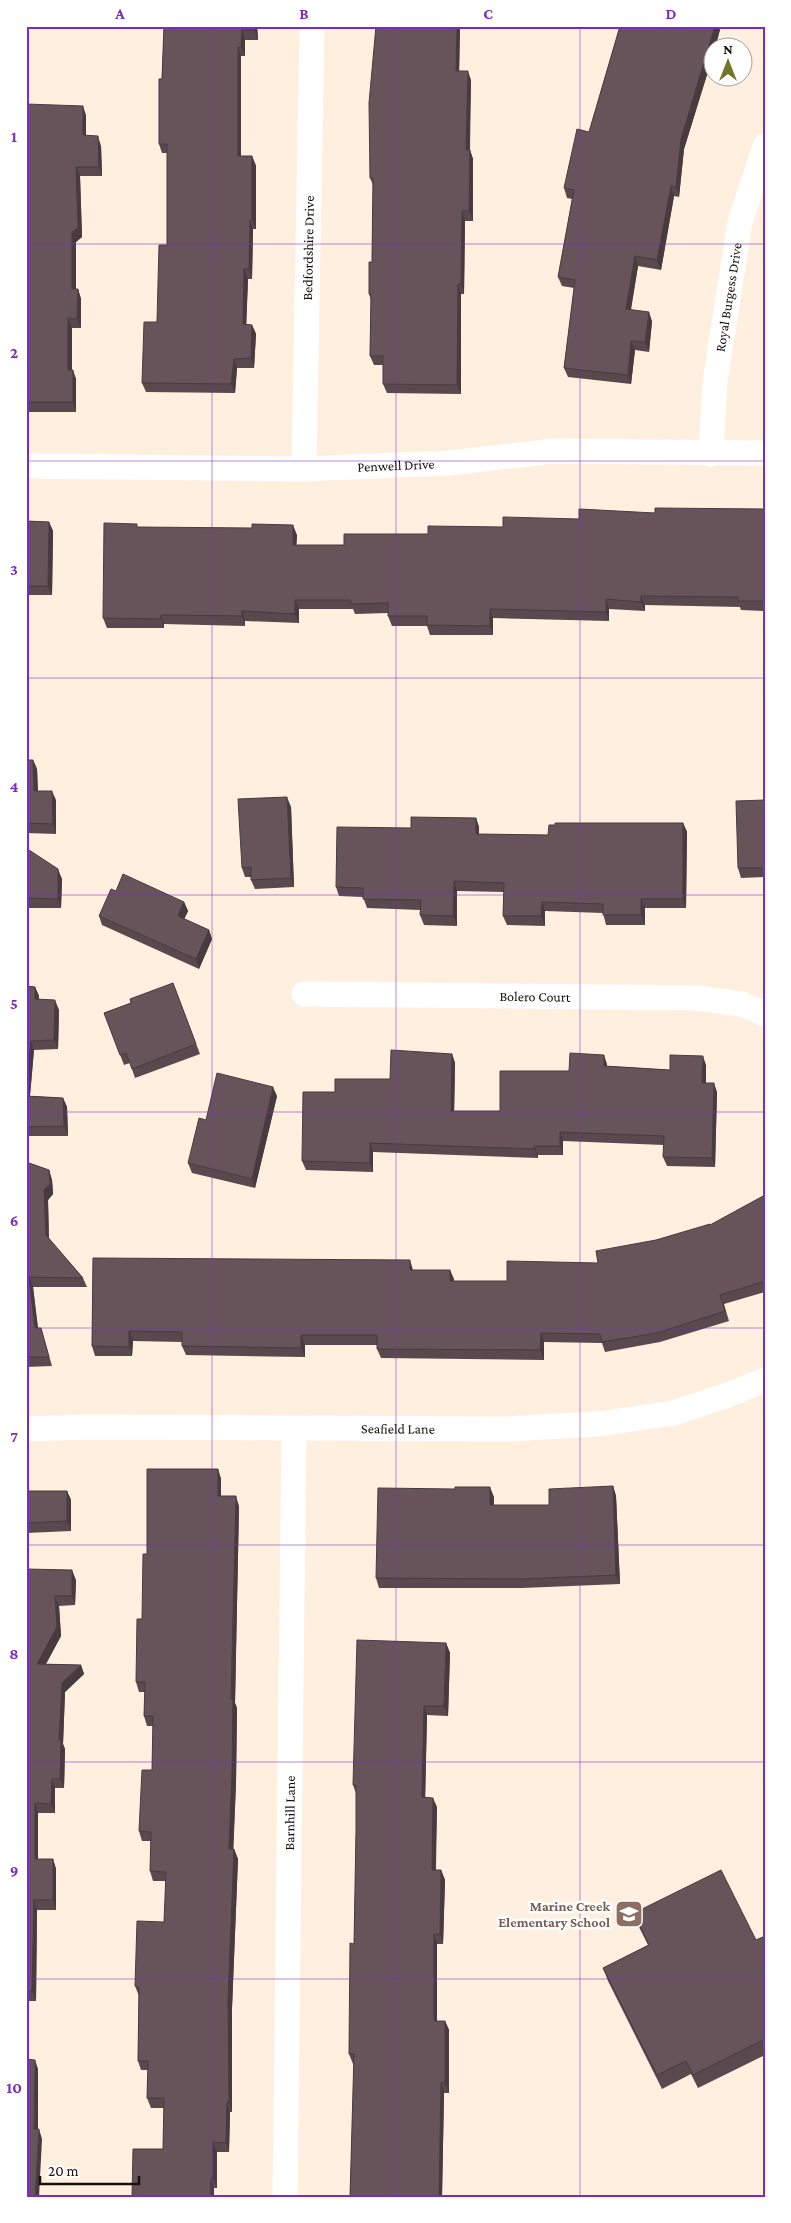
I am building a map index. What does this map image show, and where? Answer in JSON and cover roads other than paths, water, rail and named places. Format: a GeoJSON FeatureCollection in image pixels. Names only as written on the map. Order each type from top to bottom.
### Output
{"type":"FeatureCollection","features":[{"type":"Feature","properties":{"kind":"street","name":"Bedfordshire Drive"},"geometry":{"type":"LineString","coordinates":[[304,469],[312,26]]}},
{"type":"Feature","properties":{"kind":"street","name":"Royal Burgess Drive"},"geometry":{"type":"LineString","coordinates":[[711,454],[715,381],[740,222],[765,146]]}},
{"type":"Feature","properties":{"kind":"street","name":"Penwell Drive"},"geometry":{"type":"LineString","coordinates":[[26,466],[304,469],[448,463],[554,451],[711,454],[765,453]]}},
{"type":"Feature","properties":{"kind":"street","name":"Bolero Court"},"geometry":{"type":"LineString","coordinates":[[304,994],[698,998],[742,1004],[765,1014]]}},
{"type":"Feature","properties":{"kind":"street","name":"Seafield Lane"},"geometry":{"type":"LineString","coordinates":[[26,1429],[506,1429],[598,1424],[673,1413],[725,1396],[765,1380]]}},
{"type":"Feature","properties":{"kind":"street","name":"Barnhill Lane"},"geometry":{"type":"LineString","coordinates":[[285,2197],[294,1429]]}},
{"type":"Feature","properties":{"kind":"place","name":"Marine Creek Elementary School"},"geometry":{"type":"Point","coordinates":[629,1914]}}]}
